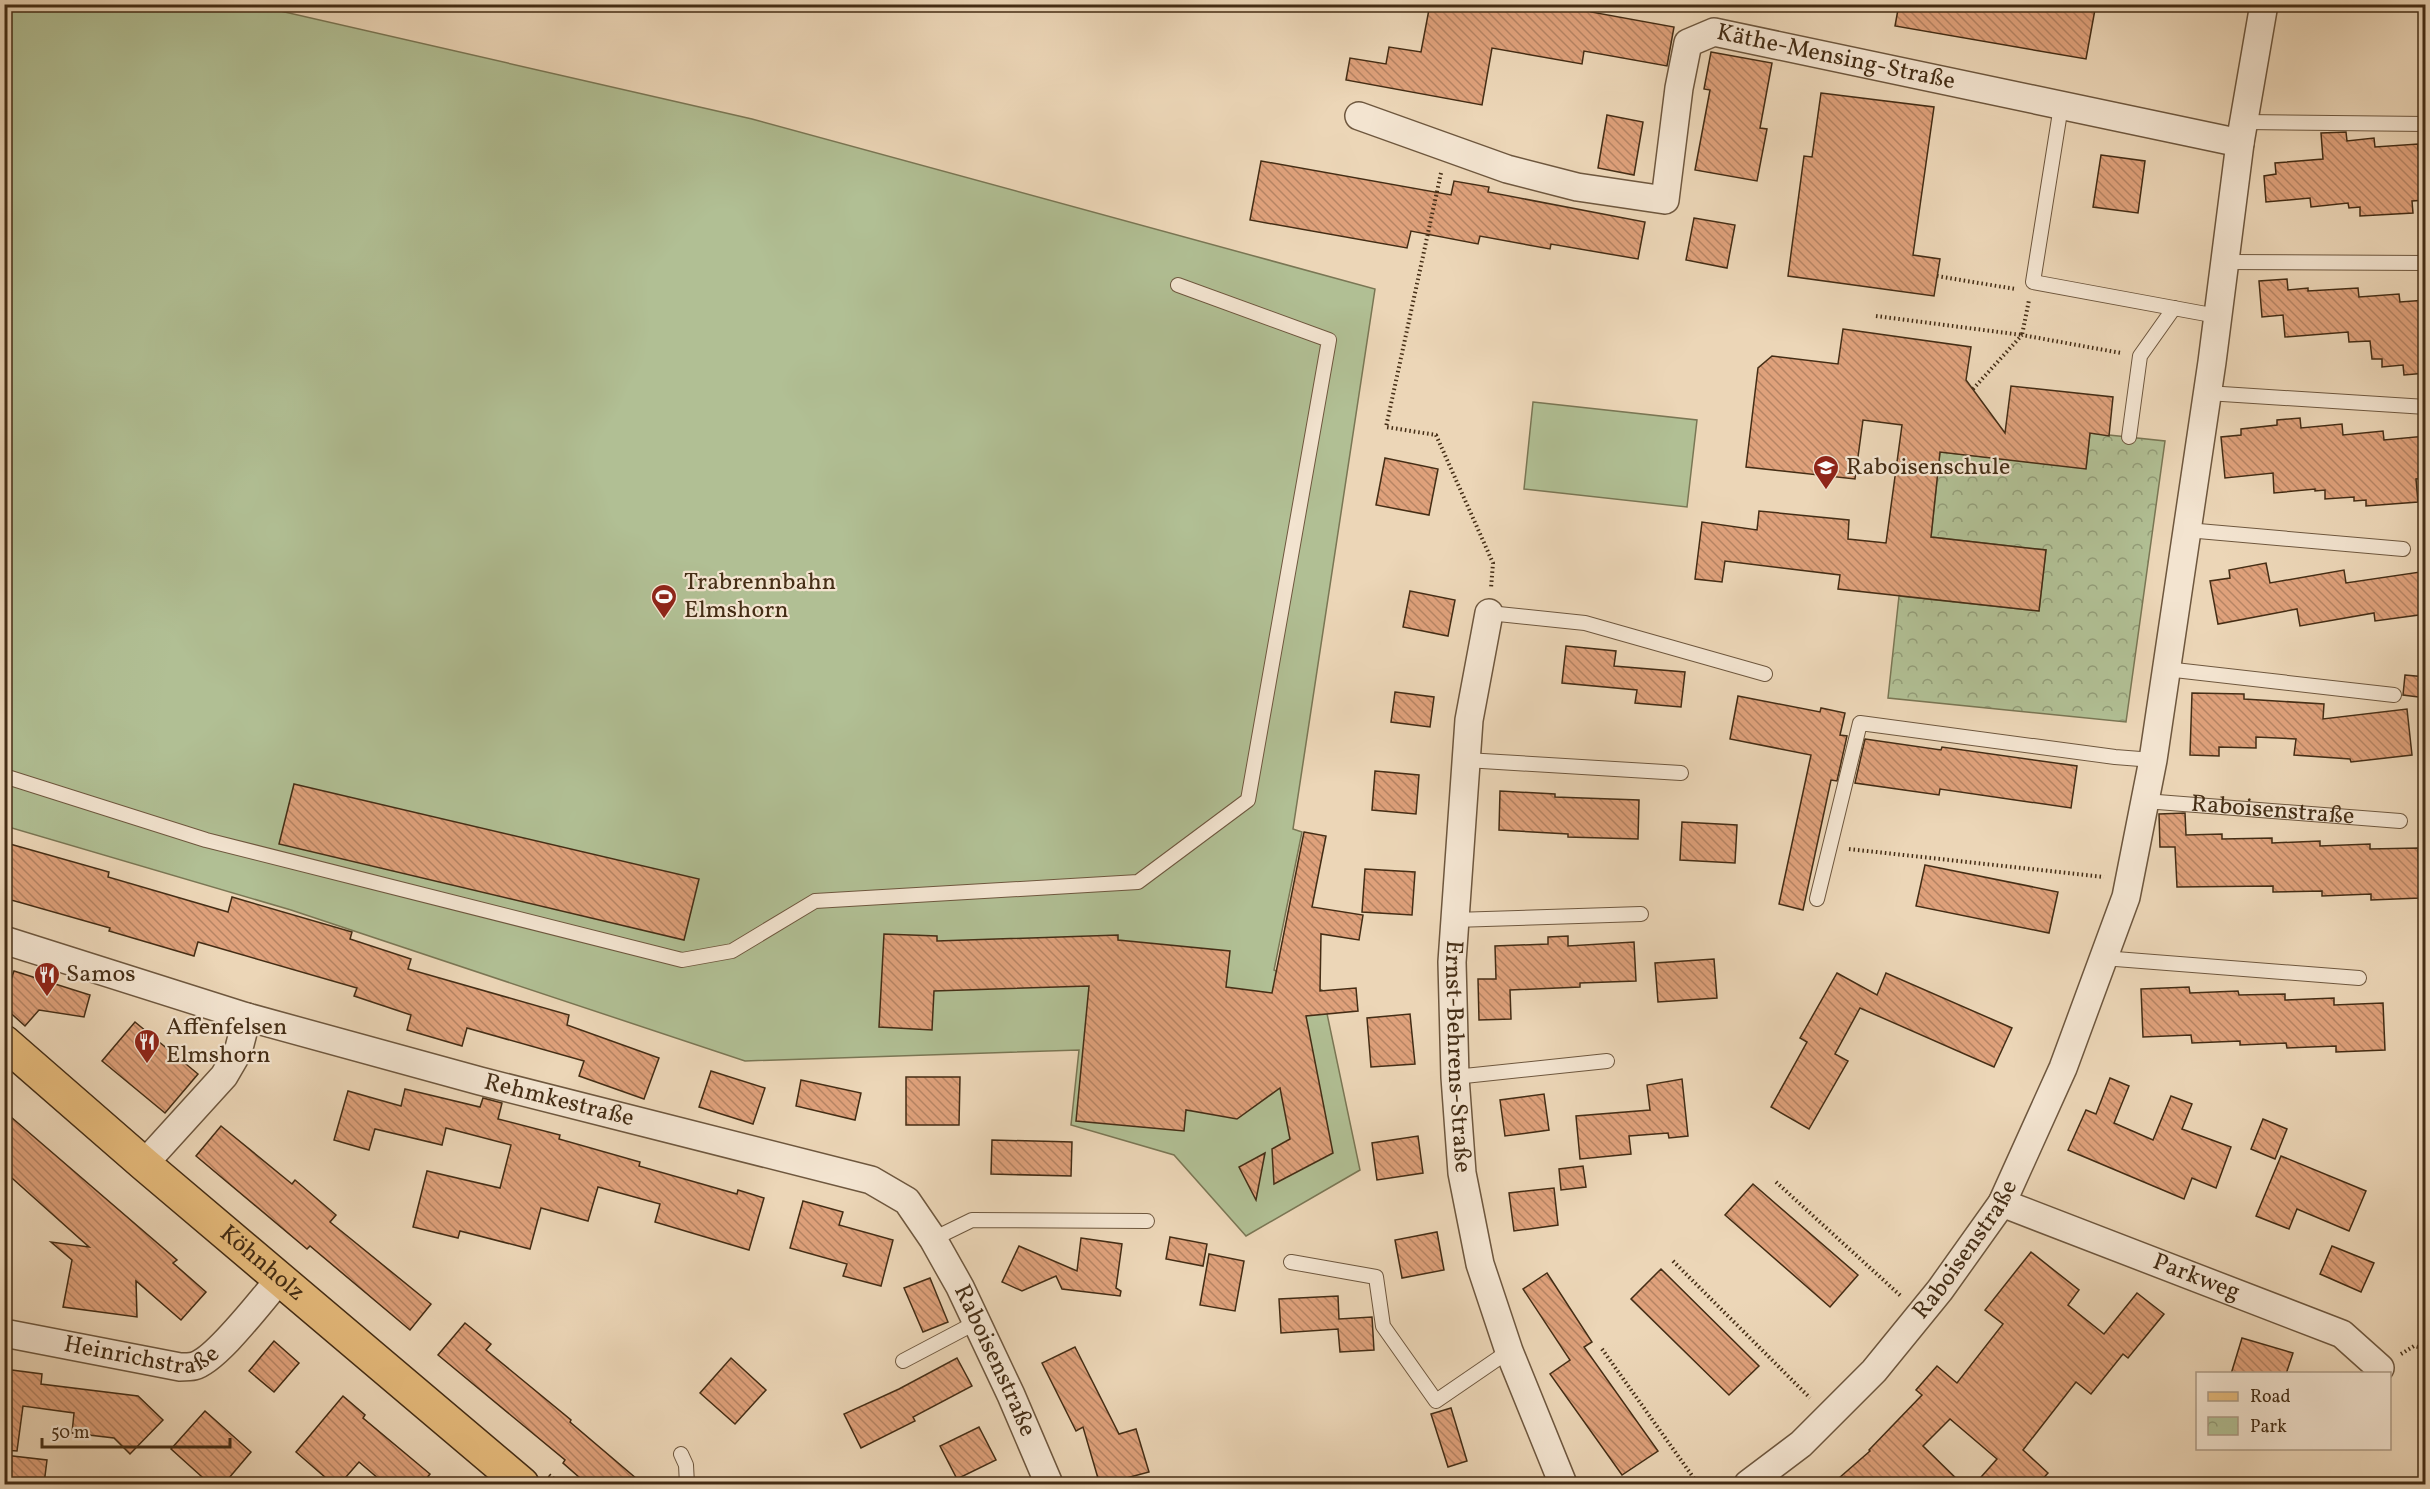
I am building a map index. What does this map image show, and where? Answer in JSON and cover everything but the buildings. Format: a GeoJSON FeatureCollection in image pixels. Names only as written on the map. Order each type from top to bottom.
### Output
{"type":"FeatureCollection","features":[{"type":"Feature","properties":{"kind":"main road","name":"Köhnholz"},"geometry":{"type":"LineString","coordinates":[[4,1042],[522,1485]]}},
{"type":"Feature","properties":{"kind":"street","name":"Raboisenstraße"},"geometry":{"type":"LineString","coordinates":[[1748,1485],[1801,1444],[1874,1371],[1921,1314],[2002,1203],[2063,1068],[2126,897],[2153,759],[2207,393],[2242,133],[2264,4]]}},
{"type":"Feature","properties":{"kind":"street","name":"Käthe-Mensing-Straße"},"geometry":{"type":"LineString","coordinates":[[1359,116],[1507,169],[1577,187],[1665,200],[1679,88],[1688,43],[1714,32],[2061,106],[2242,133]]}},
{"type":"Feature","properties":{"kind":"street","name":"Ernst-Behrens-Straße"},"geometry":{"type":"LineString","coordinates":[[1489,613],[1468,720],[1454,920],[1452,962],[1455,1077],[1462,1173],[1480,1264],[1509,1351],[1563,1485]]}},
{"type":"Feature","properties":{"kind":"street","name":"Rehmkestraße"},"geometry":{"type":"LineString","coordinates":[[4,940],[248,1017],[480,1081],[871,1180]]}},
{"type":"Feature","properties":{"kind":"street"},"geometry":{"type":"LineString","coordinates":[[144,1164],[224,1076],[238,1052],[248,1017]]}},
{"type":"Feature","properties":{"kind":"street","name":"Raboisenstraße"},"geometry":{"type":"LineString","coordinates":[[871,1180],[907,1201],[933,1239],[977,1322],[1049,1485]]}},
{"type":"Feature","properties":{"kind":"street","name":"Parkweg"},"geometry":{"type":"LineString","coordinates":[[2002,1203],[2342,1334],[2380,1368]]}},
{"type":"Feature","properties":{"kind":"street","name":"Heinrichstraße"},"geometry":{"type":"LineString","coordinates":[[4,1333],[180,1367],[194,1366],[209,1357],[223,1344],[280,1279]]}},
{"type":"Feature","properties":{"kind":"lane"},"geometry":{"type":"LineString","coordinates":[[2061,106],[2032,287],[2217,316]]}},
{"type":"Feature","properties":{"kind":"lane"},"geometry":{"type":"LineString","coordinates":[[2242,133],[2426,124]]}},
{"type":"Feature","properties":{"kind":"lane"},"geometry":{"type":"LineString","coordinates":[[2225,262],[2426,264]]}},
{"type":"Feature","properties":{"kind":"lane"},"geometry":{"type":"LineString","coordinates":[[4,776],[206,840],[682,960],[732,951],[815,901],[1138,882],[1248,800],[1329,340],[1178,285]]}},
{"type":"Feature","properties":{"kind":"lane"},"geometry":{"type":"LineString","coordinates":[[2129,437],[2140,356],[2174,308]]}},
{"type":"Feature","properties":{"kind":"lane"},"geometry":{"type":"LineString","coordinates":[[2207,393],[2426,407]]}},
{"type":"Feature","properties":{"kind":"lane"},"geometry":{"type":"LineString","coordinates":[[2187,530],[2403,549]]}},
{"type":"Feature","properties":{"kind":"lane"},"geometry":{"type":"LineString","coordinates":[[1489,613],[1585,623],[1765,674]]}},
{"type":"Feature","properties":{"kind":"lane"},"geometry":{"type":"LineString","coordinates":[[2166,669],[2394,695]]}},
{"type":"Feature","properties":{"kind":"lane"},"geometry":{"type":"LineString","coordinates":[[1817,899],[1860,723],[2115,757],[2153,759]]}},
{"type":"Feature","properties":{"kind":"lane"},"geometry":{"type":"LineString","coordinates":[[1466,760],[1681,773]]}},
{"type":"Feature","properties":{"kind":"lane","name":"Raboisenstraße"},"geometry":{"type":"LineString","coordinates":[[2145,801],[2400,821]]}},
{"type":"Feature","properties":{"kind":"lane"},"geometry":{"type":"LineString","coordinates":[[1454,920],[1641,914]]}},
{"type":"Feature","properties":{"kind":"lane"},"geometry":{"type":"LineString","coordinates":[[2103,958],[2359,978]]}},
{"type":"Feature","properties":{"kind":"lane"},"geometry":{"type":"LineString","coordinates":[[1455,1077],[1607,1061]]}},
{"type":"Feature","properties":{"kind":"lane"},"geometry":{"type":"LineString","coordinates":[[933,1239],[972,1220],[1147,1221]]}},
{"type":"Feature","properties":{"kind":"lane"},"geometry":{"type":"LineString","coordinates":[[1291,1262],[1376,1278],[1383,1326],[1436,1401],[1509,1351]]}},
{"type":"Feature","properties":{"kind":"lane"},"geometry":{"type":"LineString","coordinates":[[903,1361],[977,1322]]}},
{"type":"Feature","properties":{"kind":"lane"},"geometry":{"type":"LineString","coordinates":[[681,1454],[686,1465],[687,1485]]}},
{"type":"Feature","properties":{"kind":"path"},"geometry":{"type":"LineString","coordinates":[[1446,148],[1386,427],[1436,435],[1493,563],[1489,613]]}},
{"type":"Feature","properties":{"kind":"path"},"geometry":{"type":"LineString","coordinates":[[1937,276],[2032,287],[2022,335],[1973,389]]}},
{"type":"Feature","properties":{"kind":"path"},"geometry":{"type":"LineString","coordinates":[[1876,316],[2022,335],[2140,356]]}},
{"type":"Feature","properties":{"kind":"path"},"geometry":{"type":"LineString","coordinates":[[1830,847],[2129,879]]}},
{"type":"Feature","properties":{"kind":"path"},"geometry":{"type":"LineString","coordinates":[[1776,1182],[1921,1314]]}},
{"type":"Feature","properties":{"kind":"path"},"geometry":{"type":"LineString","coordinates":[[1672,1261],[1829,1416]]}},
{"type":"Feature","properties":{"kind":"path"},"geometry":{"type":"LineString","coordinates":[[1602,1349],[1698,1485]]}},
{"type":"Feature","properties":{"kind":"green space","name":"Trabrennbahn Elmshorn"},"geometry":{"type":"Polygon","coordinates":[[[5,5],[254,5],[752,119],[1375,289],[1293,829],[1302,832],[1274,970],[1322,990],[1360,1170],[1246,1236],[1174,1155],[1071,1125],[1079,1050],[745,1061],[291,910],[5,826],[5,5]]]}},
{"type":"Feature","properties":{"kind":"green space"},"geometry":{"type":"Polygon","coordinates":[[[1533,402],[1697,420],[1687,507],[1524,489],[1533,402]]]}},
{"type":"Feature","properties":{"kind":"green space"},"geometry":{"type":"Polygon","coordinates":[[[2090,433],[2165,441],[2126,722],[1888,698],[1899,596],[2039,611],[2046,550],[1931,537],[1940,452],[2086,468],[2090,433]]]}},
{"type":"Feature","properties":{"kind":"place","name":"Raboisenschule"},"geometry":{"type":"Point","coordinates":[1826,491]}},
{"type":"Feature","properties":{"kind":"place","name":"Trabrennbahn Elmshorn"},"geometry":{"type":"Point","coordinates":[664,620]}},
{"type":"Feature","properties":{"kind":"place","name":"Samos"},"geometry":{"type":"Point","coordinates":[47,998]}},
{"type":"Feature","properties":{"kind":"place","name":"Affenfelsen Elmshorn"},"geometry":{"type":"Point","coordinates":[147,1065]}}]}
